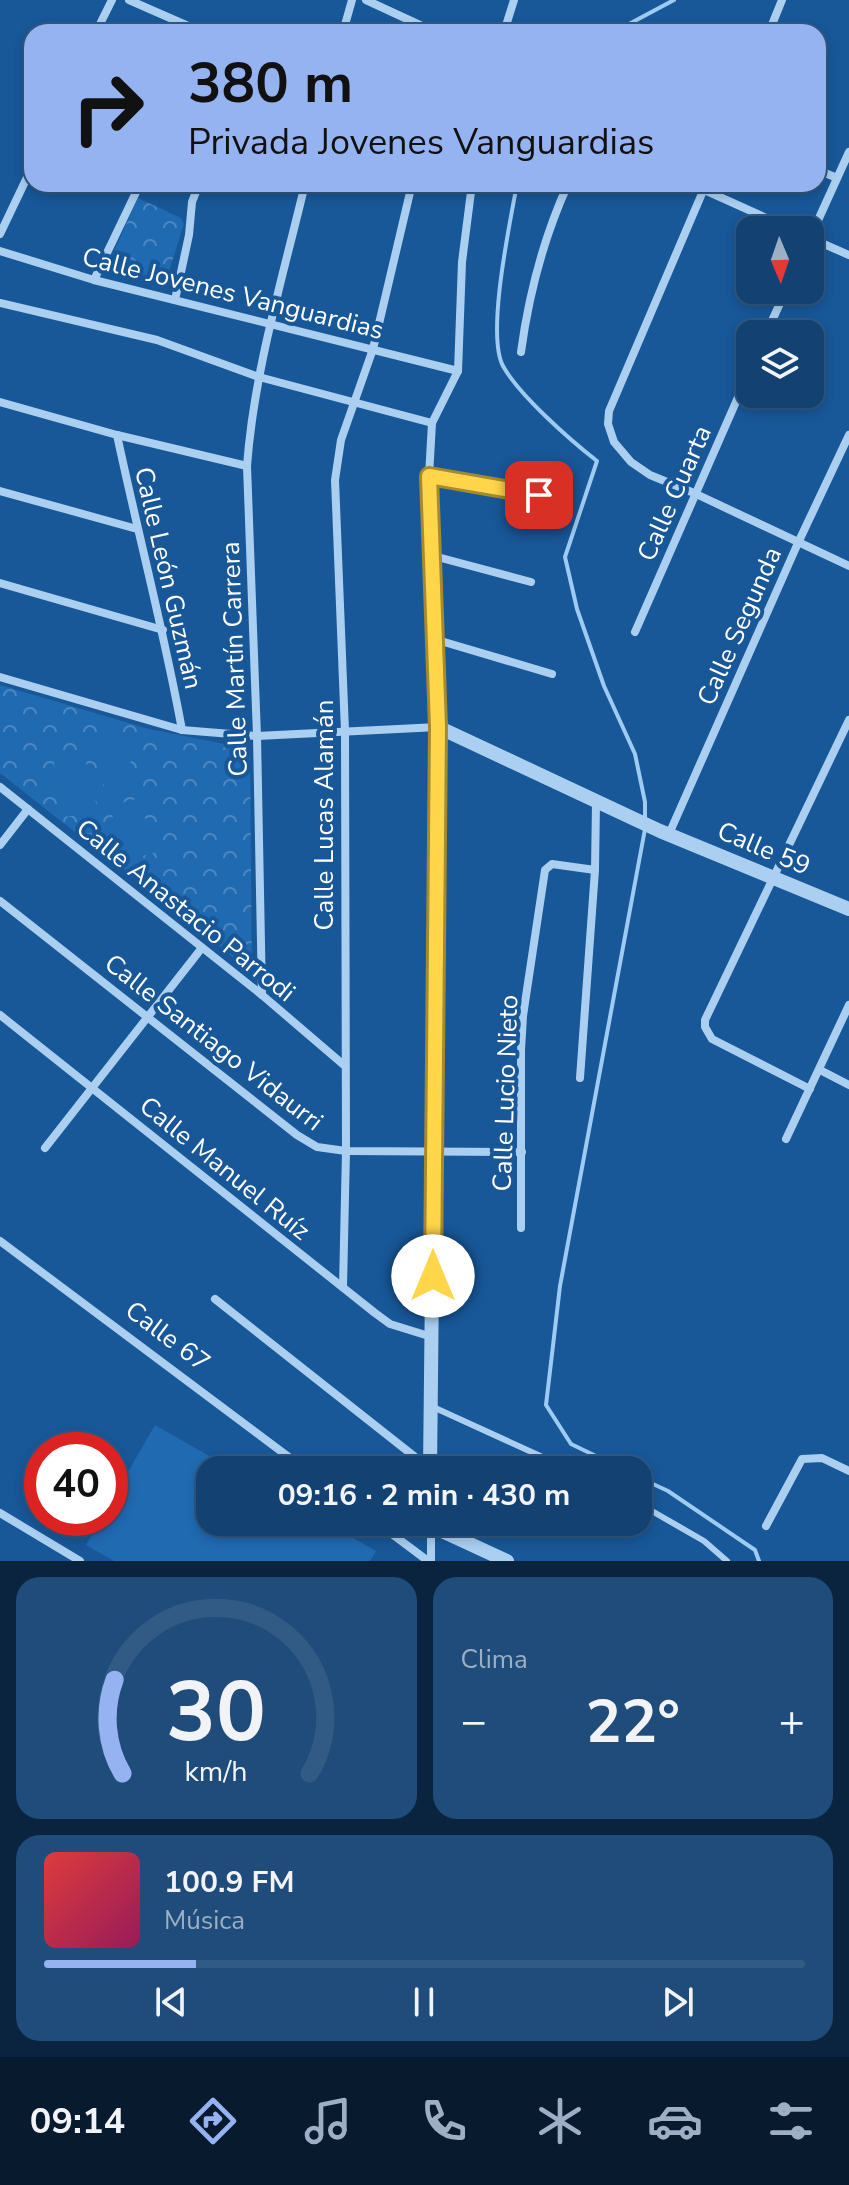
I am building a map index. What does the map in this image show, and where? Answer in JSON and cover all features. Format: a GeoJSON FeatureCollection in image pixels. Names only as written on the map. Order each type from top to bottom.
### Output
{"type":"FeatureCollection","features":[{"type":"Feature","properties":{"kind":"street"},"geometry":{"type":"LineString","coordinates":[[100,24],[112,0]]}},
{"type":"Feature","properties":{"kind":"street"},"geometry":{"type":"LineString","coordinates":[[129,0],[184,24]]}},
{"type":"Feature","properties":{"kind":"street"},"geometry":{"type":"LineString","coordinates":[[345,24],[352,0]]}},
{"type":"Feature","properties":{"kind":"street"},"geometry":{"type":"LineString","coordinates":[[366,0],[418,24]]}},
{"type":"Feature","properties":{"kind":"street"},"geometry":{"type":"LineString","coordinates":[[506,24],[514,0]]}},
{"type":"Feature","properties":{"kind":"street"},"geometry":{"type":"LineString","coordinates":[[772,24],[782,0]]}},
{"type":"Feature","properties":{"kind":"street"},"geometry":{"type":"LineString","coordinates":[[820,216],[849,152]]}},
{"type":"Feature","properties":{"kind":"street"},"geometry":{"type":"LineString","coordinates":[[826,173],[837,178]]}},
{"type":"Feature","properties":{"kind":"street"},"geometry":{"type":"LineString","coordinates":[[0,234],[24,184]]}},
{"type":"Feature","properties":{"kind":"street"},"geometry":{"type":"LineString","coordinates":[[94,280],[136,192]]}},
{"type":"Feature","properties":{"kind":"street"},"geometry":{"type":"LineString","coordinates":[[175,300],[196,192]]}},
{"type":"Feature","properties":{"kind":"street","name":"Calle Martín Carrera"},"geometry":{"type":"LineString","coordinates":[[262,995],[247,466],[250,423],[259,377],[303,192]]}},
{"type":"Feature","properties":{"kind":"street","name":"Calle Lucas Alamán"},"geometry":{"type":"LineString","coordinates":[[343,1287],[346,1151],[345,731],[335,480],[341,440],[373,349],[410,192]]}},
{"type":"Feature","properties":{"kind":"street"},"geometry":{"type":"LineString","coordinates":[[430,1456],[438,727],[429,476],[432,423],[458,371],[464,239],[471,192]]}},
{"type":"Feature","properties":{"kind":"street"},"geometry":{"type":"LineString","coordinates":[[521,352],[528,300],[542,249],[565,192]]}},
{"type":"Feature","properties":{"kind":"street"},"geometry":{"type":"LineString","coordinates":[[703,192],[609,411],[610,434],[631,462],[650,475],[849,566]]}},
{"type":"Feature","properties":{"kind":"street"},"geometry":{"type":"LineString","coordinates":[[715,192],[764,216]]}},
{"type":"Feature","properties":{"kind":"street"},"geometry":{"type":"LineString","coordinates":[[824,244],[849,255]]}},
{"type":"Feature","properties":{"kind":"street","name":"Calle Jovenes Vanguardias"},"geometry":{"type":"LineString","coordinates":[[0,251],[94,280],[458,371]]}},
{"type":"Feature","properties":{"kind":"street"},"geometry":{"type":"LineString","coordinates":[[0,303],[157,340],[259,377],[432,423]]}},
{"type":"Feature","properties":{"kind":"street","name":"Calle Cuarta"},"geometry":{"type":"LineString","coordinates":[[635,632],[736,401]]}},
{"type":"Feature","properties":{"kind":"street"},"geometry":{"type":"LineString","coordinates":[[0,402],[117,435],[247,466]]}},
{"type":"Feature","properties":{"kind":"street","name":"Calle León Guzmán"},"geometry":{"type":"LineString","coordinates":[[117,435],[163,630],[182,730]]}},
{"type":"Feature","properties":{"kind":"street","name":"Calle Segunda"},"geometry":{"type":"LineString","coordinates":[[665,832],[849,435]]}},
{"type":"Feature","properties":{"kind":"street"},"geometry":{"type":"LineString","coordinates":[[429,476],[539,495]]}},
{"type":"Feature","properties":{"kind":"street"},"geometry":{"type":"LineString","coordinates":[[0,491],[137,529]]}},
{"type":"Feature","properties":{"kind":"street"},"geometry":{"type":"LineString","coordinates":[[430,555],[531,582]]}},
{"type":"Feature","properties":{"kind":"street"},"geometry":{"type":"LineString","coordinates":[[0,583],[163,630]]}},
{"type":"Feature","properties":{"kind":"street"},"geometry":{"type":"LineString","coordinates":[[434,639],[552,674]]}},
{"type":"Feature","properties":{"kind":"street"},"geometry":{"type":"LineString","coordinates":[[0,677],[182,730],[257,736],[438,727]]}},
{"type":"Feature","properties":{"kind":"street"},"geometry":{"type":"LineString","coordinates":[[810,1089],[712,1039],[707,1033],[705,1020],[849,720]]}},
{"type":"Feature","properties":{"kind":"street","name":"Calle 59"},"geometry":{"type":"LineString","coordinates":[[438,727],[596,802],[849,909]]}},
{"type":"Feature","properties":{"kind":"street","name":"Calle Anastacio Parrodi"},"geometry":{"type":"LineString","coordinates":[[0,787],[262,995],[345,1066]]}},
{"type":"Feature","properties":{"kind":"street"},"geometry":{"type":"LineString","coordinates":[[580,1078],[595,870],[596,802]]}},
{"type":"Feature","properties":{"kind":"street"},"geometry":{"type":"LineString","coordinates":[[0,845],[28,809]]}},
{"type":"Feature","properties":{"kind":"street","name":"Calle Lucio Nieto"},"geometry":{"type":"LineString","coordinates":[[521,1228],[523,1016],[546,866],[552,864],[595,870]]}},
{"type":"Feature","properties":{"kind":"street","name":"Calle Santiago Vidaurri"},"geometry":{"type":"LineString","coordinates":[[0,901],[297,1135],[317,1147],[434,1154],[522,1152]]}},
{"type":"Feature","properties":{"kind":"street"},"geometry":{"type":"LineString","coordinates":[[45,1148],[201,949]]}},
{"type":"Feature","properties":{"kind":"street"},"geometry":{"type":"LineString","coordinates":[[786,1139],[849,1005]]}},
{"type":"Feature","properties":{"kind":"street","name":"Calle Manuel Ruíz"},"geometry":{"type":"LineString","coordinates":[[0,1015],[390,1324],[433,1337]]}},
{"type":"Feature","properties":{"kind":"street"},"geometry":{"type":"LineString","coordinates":[[820,1070],[849,1085]]}},
{"type":"Feature","properties":{"kind":"street","name":"Calle 67"},"geometry":{"type":"LineString","coordinates":[[0,1241],[287,1456]]}},
{"type":"Feature","properties":{"kind":"street"},"geometry":{"type":"LineString","coordinates":[[215,1299],[414,1456]]}},
{"type":"Feature","properties":{"kind":"street"},"geometry":{"type":"LineString","coordinates":[[766,1526],[799,1463],[806,1458],[822,1458],[849,1471]]}},
{"type":"Feature","properties":{"kind":"street"},"geometry":{"type":"LineString","coordinates":[[0,1513],[80,1561]]}},
{"type":"Feature","properties":{"kind":"street"},"geometry":{"type":"LineString","coordinates":[[395,1536],[430,1561]]}},
{"type":"Feature","properties":{"kind":"street"},"geometry":{"type":"LineString","coordinates":[[430,1561],[431,1536]]}},
{"type":"Feature","properties":{"kind":"street"},"geometry":{"type":"LineString","coordinates":[[456,1536],[507,1561]]}},
{"type":"Feature","properties":{"kind":"lane"},"geometry":{"type":"LineString","coordinates":[[430,1406],[540,1456]]}},
{"type":"Feature","properties":{"kind":"lane"},"geometry":{"type":"LineString","coordinates":[[652,1511],[704,1541],[727,1561]]}},
{"type":"Feature","properties":{"kind":"green space"},"geometry":{"type":"Polygon","coordinates":[[[138,198],[181,218],[184,224],[164,287],[109,272],[107,267],[138,198]]]}},
{"type":"Feature","properties":{"kind":"green space"},"geometry":{"type":"Polygon","coordinates":[[[0,685],[149,729],[250,749],[252,972],[0,773],[0,685]]]}},
{"type":"Feature","properties":{"kind":"green space"},"geometry":{"type":"Polygon","coordinates":[[[124,736],[138,791],[107,798],[94,744],[124,736]]]}},
{"type":"Feature","properties":{"kind":"green space"},"geometry":{"type":"Polygon","coordinates":[[[84,756],[98,810],[67,817],[54,763],[84,756]]]}},
{"type":"Feature","properties":{"kind":"green space"},"geometry":{"type":"Polygon","coordinates":[[[140,798],[154,853],[123,860],[110,806],[140,798]]]}},
{"type":"Feature","properties":{"kind":"green space"},"geometry":{"type":"Polygon","coordinates":[[[155,1425],[209,1456],[196,1456],[196,1536],[350,1536],[376,1551],[370,1561],[114,1561],[86,1545],[91,1536],[128,1536],[128,1472],[155,1425]]]}},
{"type":"Feature","properties":{"kind":"waterway"},"geometry":{"type":"LineString","coordinates":[[629,24],[674,0]]}},
{"type":"Feature","properties":{"kind":"waterway"},"geometry":{"type":"LineString","coordinates":[[516,192],[498,305],[498,351],[503,366],[521,390],[597,461],[565,557],[577,609],[604,686],[635,754],[645,802],[645,821]]}},
{"type":"Feature","properties":{"kind":"waterway"},"geometry":{"type":"LineString","coordinates":[[596,1456],[571,1444],[546,1405],[560,1286],[645,829]]}},
{"type":"Feature","properties":{"kind":"waterway"},"geometry":{"type":"LineString","coordinates":[[652,1484],[668,1491],[755,1550],[759,1561]]}},
{"type":"Feature","properties":{"kind":"route"},"geometry":{"type":"LineString","coordinates":[[433,1276],[438,727],[429,476],[539,495]]}}]}
